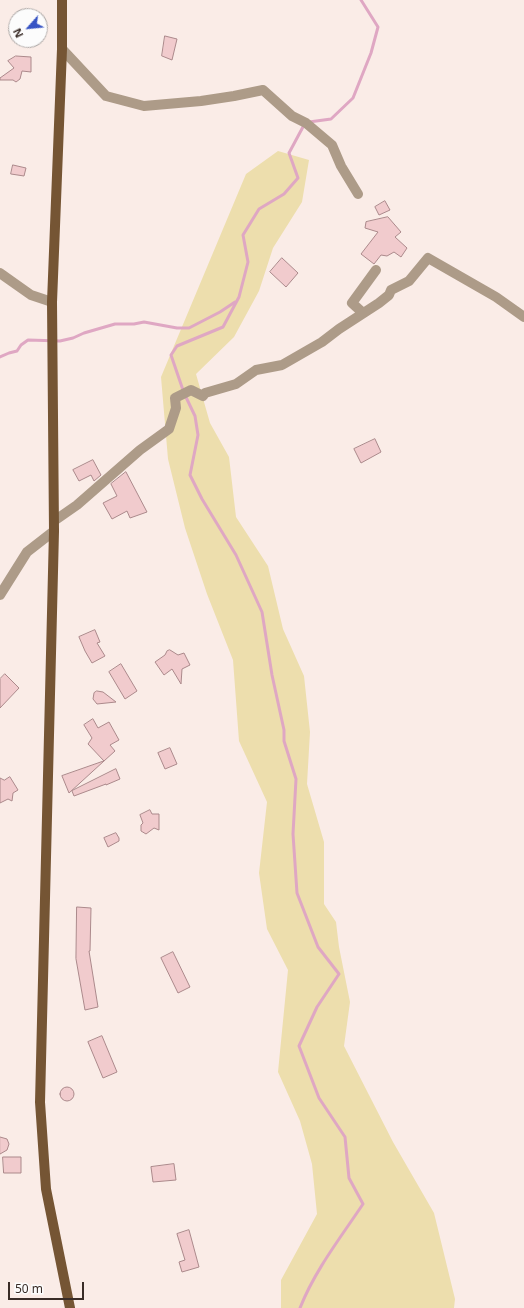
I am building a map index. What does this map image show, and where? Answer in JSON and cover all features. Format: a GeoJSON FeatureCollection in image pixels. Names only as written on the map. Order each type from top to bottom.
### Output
{"type":"FeatureCollection","features":[{"type":"Feature","properties":{"kind":"main road"},"geometry":{"type":"LineString","coordinates":[[62,0],[62,49],[52,302],[54,532],[40,1102],[46,1189],[70,1308]]}},
{"type":"Feature","properties":{"kind":"street"},"geometry":{"type":"LineString","coordinates":[[62,49],[106,96],[144,106],[201,101],[262,90],[292,116],[306,123],[332,145],[358,194]]}},
{"type":"Feature","properties":{"kind":"street"},"geometry":{"type":"LineString","coordinates":[[54,521],[77,505],[140,450],[169,429],[176,408],[175,398],[191,390],[203,396],[205,393],[236,384],[256,370],[282,365],[322,342],[389,295],[391,290],[409,281],[428,258],[496,297],[524,317]]}},
{"type":"Feature","properties":{"kind":"street"},"geometry":{"type":"LineString","coordinates":[[363,313],[352,303],[376,270]]}},
{"type":"Feature","properties":{"kind":"street"},"geometry":{"type":"LineString","coordinates":[[0,273],[30,295],[52,302]]}},
{"type":"Feature","properties":{"kind":"street"},"geometry":{"type":"LineString","coordinates":[[0,595],[27,552],[54,532]]}},
{"type":"Feature","properties":{"kind":"shaded area"},"geometry":{"type":"Polygon","coordinates":[[[278,151],[309,160],[302,202],[273,248],[259,291],[234,337],[196,374],[210,423],[229,457],[236,517],[268,566],[283,629],[304,676],[310,732],[307,784],[324,842],[324,904],[336,922],[339,947],[350,1002],[344,1046],[393,1142],[434,1213],[455,1299],[454,1308],[281,1308],[281,1280],[317,1214],[312,1164],[300,1121],[278,1072],[288,970],[267,929],[259,873],[267,802],[239,741],[233,660],[207,594],[185,528],[168,459],[161,377],[246,174],[278,151]]]}},
{"type":"Feature","properties":{"kind":"building"},"geometry":{"type":"Polygon","coordinates":[[[165,36],[177,39],[172,60],[162,56],[165,36]]]}},
{"type":"Feature","properties":{"kind":"building"},"geometry":{"type":"Polygon","coordinates":[[[16,56],[31,57],[31,72],[22,71],[20,79],[16,82],[13,80],[0,80],[0,78],[14,68],[8,61],[16,56]]]}},
{"type":"Feature","properties":{"kind":"building"},"geometry":{"type":"Polygon","coordinates":[[[13,165],[26,168],[24,176],[11,174],[13,165]]]}},
{"type":"Feature","properties":{"kind":"building"},"geometry":{"type":"Polygon","coordinates":[[[385,201],[390,210],[379,215],[375,207],[385,201]]]}},
{"type":"Feature","properties":{"kind":"building"},"geometry":{"type":"Polygon","coordinates":[[[388,217],[401,232],[395,237],[407,248],[401,257],[394,252],[387,256],[381,255],[374,264],[361,254],[378,232],[365,228],[366,222],[388,217]]]}},
{"type":"Feature","properties":{"kind":"building"},"geometry":{"type":"Polygon","coordinates":[[[282,258],[298,273],[286,287],[270,272],[282,258]]]}},
{"type":"Feature","properties":{"kind":"building"},"geometry":{"type":"Polygon","coordinates":[[[375,439],[381,452],[361,463],[354,449],[375,439]]]}},
{"type":"Feature","properties":{"kind":"building"},"geometry":{"type":"Polygon","coordinates":[[[93,460],[101,475],[94,481],[91,475],[79,481],[73,470],[93,460]]]}},
{"type":"Feature","properties":{"kind":"building"},"geometry":{"type":"Polygon","coordinates":[[[126,472],[147,512],[130,518],[127,511],[112,519],[103,503],[117,496],[111,484],[126,472]]]}},
{"type":"Feature","properties":{"kind":"building"},"geometry":{"type":"Polygon","coordinates":[[[95,630],[100,642],[97,643],[105,656],[92,663],[79,637],[95,630]]]}},
{"type":"Feature","properties":{"kind":"building"},"geometry":{"type":"Polygon","coordinates":[[[170,650],[178,655],[184,653],[190,665],[182,669],[181,684],[172,669],[164,675],[155,662],[170,650]]]}},
{"type":"Feature","properties":{"kind":"building"},"geometry":{"type":"Polygon","coordinates":[[[121,664],[137,691],[125,699],[109,672],[121,664]]]}},
{"type":"Feature","properties":{"kind":"building"},"geometry":{"type":"Polygon","coordinates":[[[5,674],[19,688],[0,708],[0,679],[5,674]]]}},
{"type":"Feature","properties":{"kind":"building"},"geometry":{"type":"Polygon","coordinates":[[[97,691],[103,692],[116,702],[97,704],[93,699],[94,693],[97,691]]]}},
{"type":"Feature","properties":{"kind":"building"},"geometry":{"type":"Polygon","coordinates":[[[93,719],[98,728],[109,722],[119,740],[110,745],[115,751],[104,761],[88,744],[92,738],[84,725],[93,719]]]}},
{"type":"Feature","properties":{"kind":"building"},"geometry":{"type":"Polygon","coordinates":[[[170,748],[177,764],[165,769],[158,753],[170,748]]]}},
{"type":"Feature","properties":{"kind":"building"},"geometry":{"type":"Polygon","coordinates":[[[104,761],[69,793],[62,776],[104,761]]]}},
{"type":"Feature","properties":{"kind":"building"},"geometry":{"type":"Polygon","coordinates":[[[116,769],[120,779],[74,796],[72,791],[116,769]]]}},
{"type":"Feature","properties":{"kind":"building"},"geometry":{"type":"Polygon","coordinates":[[[10,777],[18,790],[13,793],[12,801],[8,799],[0,803],[0,778],[4,780],[10,777]]]}},
{"type":"Feature","properties":{"kind":"building"},"geometry":{"type":"Polygon","coordinates":[[[150,810],[152,814],[159,814],[159,830],[154,828],[146,834],[141,831],[141,825],[143,823],[140,815],[150,810]]]}},
{"type":"Feature","properties":{"kind":"building"},"geometry":{"type":"Polygon","coordinates":[[[116,833],[119,841],[108,847],[104,838],[116,833]]]}},
{"type":"Feature","properties":{"kind":"building"},"geometry":{"type":"Polygon","coordinates":[[[77,907],[91,908],[89,951],[98,1007],[85,1010],[76,959],[77,907]]]}},
{"type":"Feature","properties":{"kind":"building"},"geometry":{"type":"Polygon","coordinates":[[[173,952],[190,987],[178,993],[161,958],[173,952]]]}},
{"type":"Feature","properties":{"kind":"building"},"geometry":{"type":"Polygon","coordinates":[[[102,1036],[117,1072],[103,1078],[88,1042],[102,1036]]]}},
{"type":"Feature","properties":{"kind":"building"},"geometry":{"type":"Polygon","coordinates":[[[64,1087],[70,1087],[74,1091],[74,1097],[70,1101],[64,1101],[60,1097],[60,1091],[64,1087]]]}},
{"type":"Feature","properties":{"kind":"building"},"geometry":{"type":"Polygon","coordinates":[[[0,1137],[7,1139],[9,1144],[7,1150],[0,1154],[0,1137]]]}},
{"type":"Feature","properties":{"kind":"building"},"geometry":{"type":"Polygon","coordinates":[[[3,1157],[21,1157],[21,1173],[4,1173],[3,1157]]]}},
{"type":"Feature","properties":{"kind":"building"},"geometry":{"type":"Polygon","coordinates":[[[174,1164],[176,1180],[153,1182],[151,1167],[174,1164]]]}},
{"type":"Feature","properties":{"kind":"building"},"geometry":{"type":"Polygon","coordinates":[[[189,1230],[199,1267],[182,1272],[179,1262],[185,1260],[177,1234],[189,1230]]]}},
{"type":"Feature","properties":{"kind":"waterway"},"geometry":{"type":"LineString","coordinates":[[309,122],[331,119],[353,98],[371,53],[378,27],[361,0]]}},
{"type":"Feature","properties":{"kind":"waterway"},"geometry":{"type":"LineString","coordinates":[[300,1308],[313,1280],[337,1241],[363,1204],[349,1178],[345,1137],[319,1098],[299,1046],[317,1007],[339,974],[318,947],[297,893],[293,834],[296,779],[284,741],[284,730],[272,675],[262,612],[236,555],[202,499],[190,475],[198,435],[195,416],[184,393],[171,355],[177,346],[223,327],[239,297],[248,262],[243,235],[259,209],[284,194],[298,178],[289,153],[304,125]]}},
{"type":"Feature","properties":{"kind":"waterway"},"geometry":{"type":"LineString","coordinates":[[0,357],[17,351],[21,345],[28,340],[60,341],[115,324],[134,324],[144,322],[177,328],[189,328],[220,312],[235,302]]}}]}
